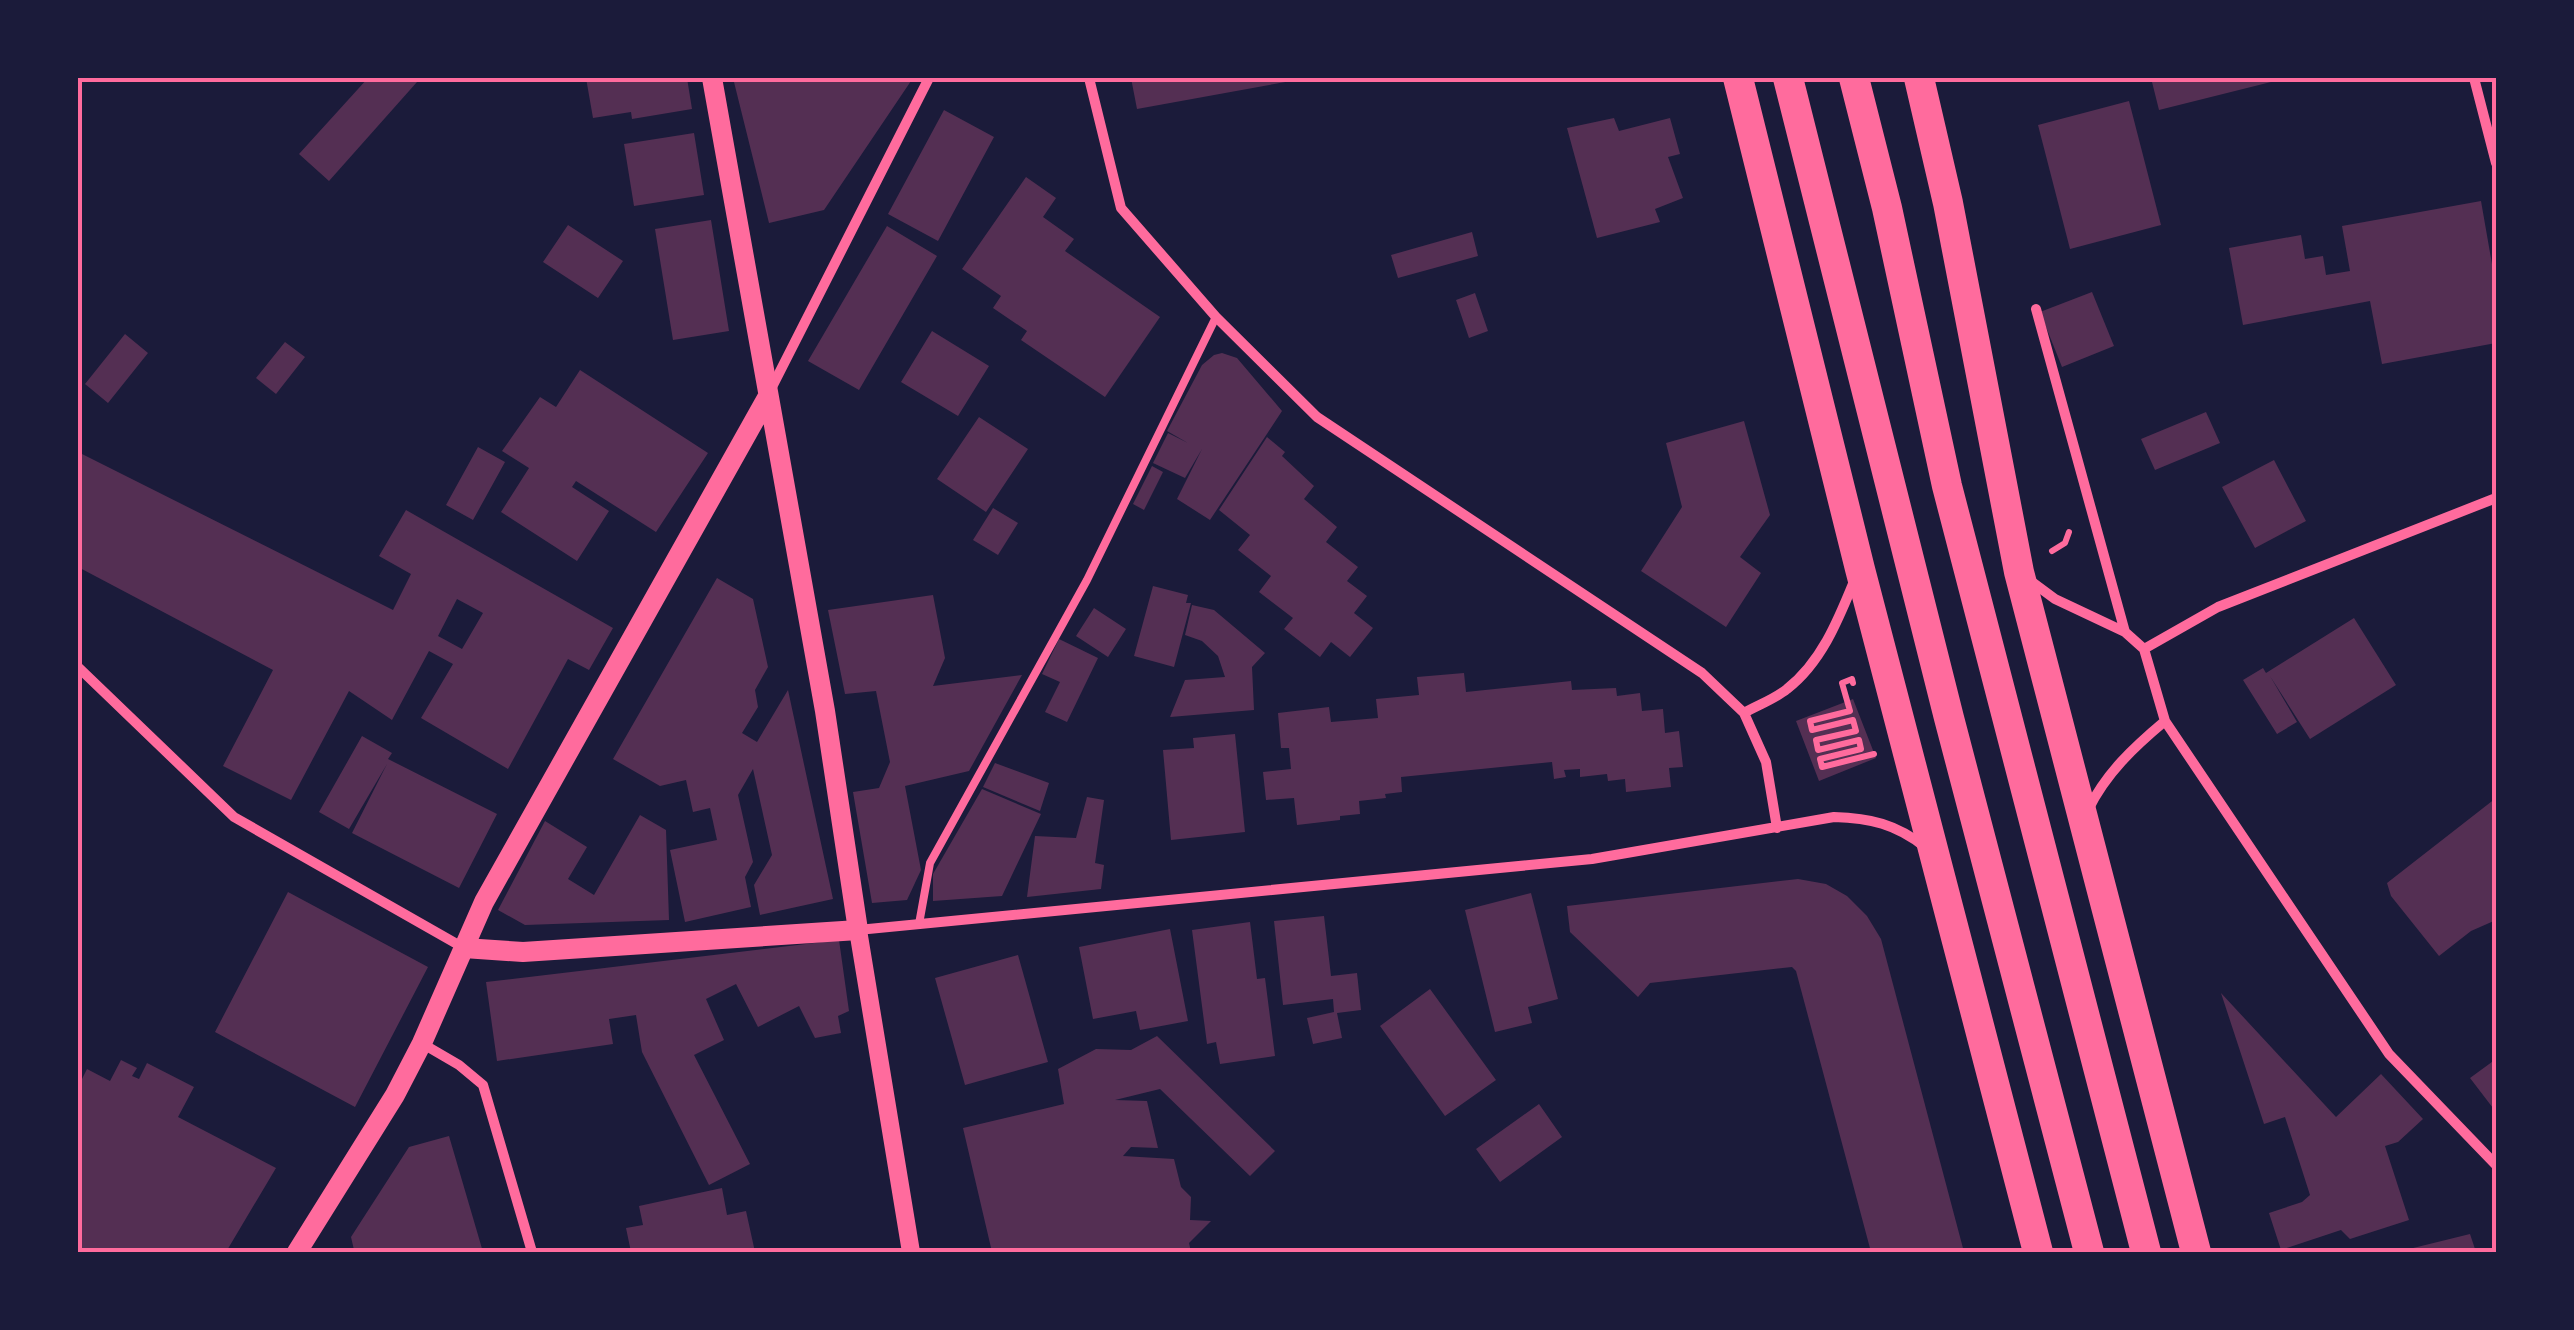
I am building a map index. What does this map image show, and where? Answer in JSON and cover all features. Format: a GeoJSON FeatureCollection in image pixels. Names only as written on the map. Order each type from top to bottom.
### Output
{"type":"FeatureCollection","features":[{"type":"Feature","properties":{"kind":"highway"},"geometry":{"type":"LineString","coordinates":[[1738,78],[1860,569],[2038,1252]]}},
{"type":"Feature","properties":{"kind":"highway"},"geometry":{"type":"LineString","coordinates":[[1788,78],[2089,1252]]}},
{"type":"Feature","properties":{"kind":"highway"},"geometry":{"type":"LineString","coordinates":[[1854,78],[1887,208],[1947,486],[2146,1252]]}},
{"type":"Feature","properties":{"kind":"highway"},"geometry":{"type":"LineString","coordinates":[[1918,78],[1948,203],[2019,572],[2196,1252]]}},
{"type":"Feature","properties":{"kind":"main road"},"geometry":{"type":"LineString","coordinates":[[464,948],[523,952],[858,930],[825,711],[712,78]]}},
{"type":"Feature","properties":{"kind":"main road"},"geometry":{"type":"LineString","coordinates":[[296,1252],[395,1094],[422,1043],[484,902],[767,398]]}},
{"type":"Feature","properties":{"kind":"street"},"geometry":{"type":"LineString","coordinates":[[767,398],[928,78]]}},
{"type":"Feature","properties":{"kind":"street"},"geometry":{"type":"LineString","coordinates":[[1089,78],[1121,208],[1216,317],[1317,417],[1702,673],[1744,712],[1766,762],[1778,828]]}},
{"type":"Feature","properties":{"kind":"street"},"geometry":{"type":"LineString","coordinates":[[2474,78],[2496,163]]}},
{"type":"Feature","properties":{"kind":"street"},"geometry":{"type":"LineString","coordinates":[[2036,309],[2125,632]]}},
{"type":"Feature","properties":{"kind":"street"},"geometry":{"type":"LineString","coordinates":[[2144,649],[2218,607],[2496,498]]}},
{"type":"Feature","properties":{"kind":"street"},"geometry":{"type":"LineString","coordinates":[[1744,712],[1787,690],[1815,659],[1837,622],[1860,569]]}},
{"type":"Feature","properties":{"kind":"street"},"geometry":{"type":"LineString","coordinates":[[2019,572],[2055,600],[2125,632],[2144,649],[2165,721],[2389,1054],[2496,1165]]}},
{"type":"Feature","properties":{"kind":"street"},"geometry":{"type":"LineString","coordinates":[[78,668],[234,817],[464,948]]}},
{"type":"Feature","properties":{"kind":"street"},"geometry":{"type":"LineString","coordinates":[[2083,820],[2098,788],[2165,721]]}},
{"type":"Feature","properties":{"kind":"street"},"geometry":{"type":"LineString","coordinates":[[912,1252],[858,930],[1592,859],[1834,817],[1872,818],[1908,833],[1934,854]]}},
{"type":"Feature","properties":{"kind":"street"},"geometry":{"type":"LineString","coordinates":[[422,1043],[483,1085],[532,1252]]}},
{"type":"Feature","properties":{"kind":"lane"},"geometry":{"type":"LineString","coordinates":[[919,924],[930,863],[1087,580],[1216,317]]}},
{"type":"Feature","properties":{"kind":"path"},"geometry":{"type":"LineString","coordinates":[[1856,667],[1860,684]]}},
{"type":"Feature","properties":{"kind":"path"},"geometry":{"type":"LineString","coordinates":[[1852,679],[1842,682],[1850,711],[1810,722],[1812,730],[1853,720],[1856,731],[1816,740],[1818,750],[1859,740],[1861,750],[1820,759],[1822,767],[1875,754],[1871,737]]}},
{"type":"Feature","properties":{"kind":"building"},"geometry":{"type":"Polygon","coordinates":[[[368,78],[412,78],[417,82],[329,181],[299,154],[368,78]]]}},
{"type":"Feature","properties":{"kind":"building"},"geometry":{"type":"Polygon","coordinates":[[[586,78],[687,78],[692,109],[632,119],[631,112],[593,118],[586,78]]]}},
{"type":"Feature","properties":{"kind":"building"},"geometry":{"type":"Polygon","coordinates":[[[733,78],[913,78],[824,210],[769,223],[733,78]]]}},
{"type":"Feature","properties":{"kind":"building"},"geometry":{"type":"Polygon","coordinates":[[[1131,78],[1302,78],[1302,79],[1137,109],[1131,78]]]}},
{"type":"Feature","properties":{"kind":"building"},"geometry":{"type":"Polygon","coordinates":[[[2151,78],[2283,78],[2283,79],[2159,110],[2151,78]]]}},
{"type":"Feature","properties":{"kind":"building"},"geometry":{"type":"Polygon","coordinates":[[[2129,101],[2161,225],[2070,249],[2038,125],[2129,101]]]}},
{"type":"Feature","properties":{"kind":"building"},"geometry":{"type":"Polygon","coordinates":[[[944,110],[994,137],[938,241],[888,214],[944,110]]]}},
{"type":"Feature","properties":{"kind":"building"},"geometry":{"type":"Polygon","coordinates":[[[1614,118],[1619,131],[1670,118],[1680,154],[1668,157],[1683,198],[1655,209],[1660,222],[1597,238],[1567,128],[1614,118]]]}},
{"type":"Feature","properties":{"kind":"building"},"geometry":{"type":"Polygon","coordinates":[[[694,133],[704,195],[634,206],[624,144],[694,133]]]}},
{"type":"Feature","properties":{"kind":"building"},"geometry":{"type":"Polygon","coordinates":[[[1026,177],[1056,198],[1043,217],[1074,239],[1065,251],[1160,317],[1105,397],[1021,340],[1027,331],[993,308],[1001,296],[962,269],[1026,177]]]}},
{"type":"Feature","properties":{"kind":"building"},"geometry":{"type":"Polygon","coordinates":[[[2481,201],[2496,287],[2496,343],[2382,364],[2370,301],[2243,325],[2229,248],[2301,235],[2305,259],[2323,256],[2326,275],[2350,271],[2342,226],[2481,201]]]}},
{"type":"Feature","properties":{"kind":"building"},"geometry":{"type":"Polygon","coordinates":[[[711,220],[729,331],[673,340],[655,229],[711,220]]]}},
{"type":"Feature","properties":{"kind":"building"},"geometry":{"type":"Polygon","coordinates":[[[568,225],[623,261],[598,298],[543,262],[568,225]]]}},
{"type":"Feature","properties":{"kind":"building"},"geometry":{"type":"Polygon","coordinates":[[[887,226],[937,256],[859,390],[808,361],[887,226]]]}},
{"type":"Feature","properties":{"kind":"building"},"geometry":{"type":"Polygon","coordinates":[[[1472,232],[1478,256],[1398,278],[1391,255],[1472,232]]]}},
{"type":"Feature","properties":{"kind":"building"},"geometry":{"type":"Polygon","coordinates":[[[2092,292],[2114,346],[2062,367],[2040,312],[2092,292]]]}},
{"type":"Feature","properties":{"kind":"building"},"geometry":{"type":"Polygon","coordinates":[[[1475,293],[1488,331],[1469,338],[1456,300],[1475,293]]]}},
{"type":"Feature","properties":{"kind":"building"},"geometry":{"type":"Polygon","coordinates":[[[932,331],[989,366],[958,416],[901,382],[932,331]]]}},
{"type":"Feature","properties":{"kind":"building"},"geometry":{"type":"Polygon","coordinates":[[[125,334],[148,353],[108,403],[85,384],[125,334]]]}},
{"type":"Feature","properties":{"kind":"building"},"geometry":{"type":"Polygon","coordinates":[[[285,342],[305,357],[276,394],[256,378],[285,342]]]}},
{"type":"Feature","properties":{"kind":"building"},"geometry":{"type":"Polygon","coordinates":[[[1222,353],[1237,358],[1282,411],[1210,520],[1177,499],[1202,449],[1185,478],[1153,463],[1168,433],[1188,443],[1167,431],[1202,365],[1222,353]]]}},
{"type":"Feature","properties":{"kind":"building"},"geometry":{"type":"Polygon","coordinates":[[[580,370],[708,453],[656,532],[576,481],[572,487],[609,511],[577,561],[501,512],[529,468],[502,451],[540,397],[556,407],[580,370]]]}},
{"type":"Feature","properties":{"kind":"building"},"geometry":{"type":"Polygon","coordinates":[[[2206,412],[2220,443],[2155,470],[2141,439],[2206,412]]]}},
{"type":"Feature","properties":{"kind":"building"},"geometry":{"type":"Polygon","coordinates":[[[979,417],[1028,449],[986,512],[937,479],[979,417]]]}},
{"type":"Feature","properties":{"kind":"building"},"geometry":{"type":"Polygon","coordinates":[[[1744,421],[1770,515],[1740,557],[1761,573],[1726,627],[1641,571],[1682,507],[1666,443],[1744,421]]]}},
{"type":"Feature","properties":{"kind":"building"},"geometry":{"type":"Polygon","coordinates":[[[1267,437],[1314,486],[1304,499],[1337,527],[1326,542],[1358,567],[1347,581],[1367,596],[1354,613],[1373,628],[1350,657],[1331,642],[1320,657],[1284,629],[1293,618],[1259,592],[1271,576],[1238,550],[1250,535],[1219,510],[1267,437]]]}},
{"type":"Feature","properties":{"kind":"building"},"geometry":{"type":"Polygon","coordinates":[[[478,447],[505,462],[473,520],[446,505],[478,447]]]}},
{"type":"Feature","properties":{"kind":"building"},"geometry":{"type":"Polygon","coordinates":[[[78,452],[393,610],[411,574],[379,556],[406,510],[613,628],[589,670],[568,659],[508,769],[421,718],[453,664],[429,651],[392,720],[349,691],[291,800],[223,766],[273,670],[78,567],[78,452]],[[457,599],[438,636],[462,649],[483,613],[457,599]]]}},
{"type":"Feature","properties":{"kind":"building"},"geometry":{"type":"Polygon","coordinates":[[[2274,460],[2306,521],[2255,548],[2222,487],[2274,460]]]}},
{"type":"Feature","properties":{"kind":"building"},"geometry":{"type":"Polygon","coordinates":[[[1152,466],[1163,472],[1144,510],[1133,504],[1152,466]]]}},
{"type":"Feature","properties":{"kind":"building"},"geometry":{"type":"Polygon","coordinates":[[[993,508],[1018,523],[998,555],[973,540],[993,508]]]}},
{"type":"Feature","properties":{"kind":"building"},"geometry":{"type":"Polygon","coordinates":[[[717,578],[753,599],[768,667],[755,690],[758,707],[742,733],[757,742],[788,690],[833,899],[760,915],[754,885],[772,855],[753,769],[738,795],[753,862],[745,877],[751,907],[685,922],[670,850],[717,840],[710,808],[693,812],[686,780],[660,786],[613,759],[717,578]]]}},
{"type":"Feature","properties":{"kind":"building"},"geometry":{"type":"Polygon","coordinates":[[[1153,586],[1188,595],[1186,603],[1191,603],[1174,667],[1134,656],[1153,586]]]}},
{"type":"Feature","properties":{"kind":"building"},"geometry":{"type":"Polygon","coordinates":[[[933,595],[945,658],[933,686],[1022,675],[969,771],[905,786],[921,870],[907,900],[872,903],[853,792],[879,788],[890,762],[876,691],[845,694],[828,610],[933,595]]]}},
{"type":"Feature","properties":{"kind":"building"},"geometry":{"type":"Polygon","coordinates":[[[1192,605],[1214,610],[1265,653],[1252,667],[1254,710],[1170,717],[1185,680],[1225,677],[1218,656],[1202,641],[1185,635],[1192,605]]]}},
{"type":"Feature","properties":{"kind":"building"},"geometry":{"type":"Polygon","coordinates":[[[1094,608],[1126,629],[1108,657],[1076,636],[1094,608]]]}},
{"type":"Feature","properties":{"kind":"building"},"geometry":{"type":"Polygon","coordinates":[[[2354,618],[2396,685],[2310,739],[2270,676],[2297,722],[2277,734],[2243,680],[2263,668],[2266,673],[2354,618]]]}},
{"type":"Feature","properties":{"kind":"building"},"geometry":{"type":"Polygon","coordinates":[[[1059,639],[1098,658],[1067,722],[1045,712],[1060,682],[1042,674],[1059,639]]]}},
{"type":"Feature","properties":{"kind":"building"},"geometry":{"type":"Polygon","coordinates":[[[1464,673],[1466,692],[1571,681],[1572,690],[1616,688],[1617,696],[1640,693],[1642,711],[1663,709],[1665,733],[1679,731],[1683,767],[1669,768],[1671,787],[1626,792],[1625,779],[1608,781],[1607,774],[1580,777],[1580,769],[1564,770],[1566,777],[1554,779],[1552,762],[1401,777],[1402,792],[1359,801],[1360,814],[1297,825],[1294,798],[1266,800],[1263,772],[1291,769],[1289,748],[1281,748],[1278,713],[1329,707],[1331,722],[1378,718],[1376,699],[1419,695],[1417,677],[1464,673]]]}},
{"type":"Feature","properties":{"kind":"building"},"geometry":{"type":"Polygon","coordinates":[[[1853,699],[1876,758],[1819,781],[1796,721],[1853,699]]]}},
{"type":"Feature","properties":{"kind":"building"},"geometry":{"type":"Polygon","coordinates":[[[1235,734],[1245,832],[1171,840],[1163,750],[1194,748],[1193,738],[1235,734]]]}},
{"type":"Feature","properties":{"kind":"building"},"geometry":{"type":"Polygon","coordinates":[[[362,736],[392,753],[388,759],[497,814],[459,888],[352,833],[387,764],[349,829],[319,812],[362,736]]]}},
{"type":"Feature","properties":{"kind":"building"},"geometry":{"type":"Polygon","coordinates":[[[995,763],[1049,783],[1040,811],[983,787],[995,763]]]}},
{"type":"Feature","properties":{"kind":"building"},"geometry":{"type":"Polygon","coordinates":[[[982,789],[1041,814],[1002,896],[933,901],[933,874],[982,789]]]}},
{"type":"Feature","properties":{"kind":"building"},"geometry":{"type":"Polygon","coordinates":[[[1087,797],[1104,800],[1095,863],[1104,865],[1101,889],[1027,897],[1035,836],[1076,838],[1087,797]]]}},
{"type":"Feature","properties":{"kind":"building"},"geometry":{"type":"Polygon","coordinates":[[[2496,798],[2496,920],[2471,931],[2439,956],[2391,896],[2387,883],[2496,798]]]}},
{"type":"Feature","properties":{"kind":"building"},"geometry":{"type":"Polygon","coordinates":[[[640,815],[666,830],[669,920],[525,925],[498,910],[545,821],[587,847],[568,879],[594,895],[640,815]]]}},
{"type":"Feature","properties":{"kind":"building"},"geometry":{"type":"Polygon","coordinates":[[[1798,879],[1826,884],[1847,896],[1867,916],[1881,939],[1964,1252],[1871,1252],[1792,967],[1650,983],[1638,997],[1570,932],[1567,906],[1798,879]]]}},
{"type":"Feature","properties":{"kind":"building"},"geometry":{"type":"Polygon","coordinates":[[[288,892],[428,967],[355,1107],[215,1032],[288,892]]]}},
{"type":"Feature","properties":{"kind":"building"},"geometry":{"type":"Polygon","coordinates":[[[1531,893],[1558,999],[1528,1007],[1532,1023],[1495,1032],[1465,910],[1531,893]]]}},
{"type":"Feature","properties":{"kind":"building"},"geometry":{"type":"Polygon","coordinates":[[[1324,916],[1331,976],[1357,973],[1361,1010],[1337,1013],[1342,1038],[1313,1044],[1307,1018],[1334,1012],[1333,999],[1283,1005],[1274,921],[1324,916]]]}},
{"type":"Feature","properties":{"kind":"building"},"geometry":{"type":"Polygon","coordinates":[[[1250,922],[1257,979],[1265,978],[1275,1056],[1220,1064],[1216,1042],[1207,1044],[1192,930],[1250,922]]]}},
{"type":"Feature","properties":{"kind":"building"},"geometry":{"type":"Polygon","coordinates":[[[1170,929],[1188,1021],[1140,1030],[1136,1011],[1093,1019],[1079,947],[1170,929]]]}},
{"type":"Feature","properties":{"kind":"building"},"geometry":{"type":"Polygon","coordinates":[[[839,940],[849,1011],[838,1016],[841,1033],[815,1038],[799,1006],[758,1027],[736,984],[706,999],[724,1040],[694,1055],[750,1164],[709,1185],[642,1052],[636,1015],[609,1019],[613,1044],[497,1061],[486,982],[839,940]]]}},
{"type":"Feature","properties":{"kind":"building"},"geometry":{"type":"Polygon","coordinates":[[[1018,955],[1048,1062],[965,1085],[935,978],[1018,955]]]}},
{"type":"Feature","properties":{"kind":"building"},"geometry":{"type":"Polygon","coordinates":[[[1430,989],[1496,1080],[1445,1116],[1380,1026],[1430,989]]]}},
{"type":"Feature","properties":{"kind":"building"},"geometry":{"type":"Polygon","coordinates":[[[2221,993],[2336,1117],[2381,1074],[2423,1119],[2398,1142],[2385,1146],[2409,1220],[2350,1239],[2341,1230],[2281,1250],[2269,1213],[2302,1202],[2310,1195],[2285,1117],[2264,1124],[2221,993]]]}},
{"type":"Feature","properties":{"kind":"building"},"geometry":{"type":"Polygon","coordinates":[[[1157,1036],[1275,1151],[1250,1176],[1160,1089],[1115,1100],[1147,1101],[1158,1148],[1131,1147],[1123,1156],[1174,1159],[1181,1187],[1191,1197],[1190,1220],[1211,1221],[1189,1243],[1191,1252],[992,1252],[963,1128],[1064,1104],[1058,1069],[1096,1049],[1131,1050],[1157,1036]]]}},
{"type":"Feature","properties":{"kind":"building"},"geometry":{"type":"Polygon","coordinates":[[[2496,1059],[2496,1112],[2470,1078],[2496,1059]]]}},
{"type":"Feature","properties":{"kind":"building"},"geometry":{"type":"Polygon","coordinates":[[[121,1060],[137,1068],[132,1076],[139,1079],[147,1063],[194,1087],[178,1117],[276,1168],[226,1252],[78,1252],[78,1087],[87,1069],[110,1081],[121,1060]]]}},
{"type":"Feature","properties":{"kind":"building"},"geometry":{"type":"Polygon","coordinates":[[[1539,1104],[1562,1137],[1500,1182],[1476,1149],[1539,1104]]]}},
{"type":"Feature","properties":{"kind":"building"},"geometry":{"type":"Polygon","coordinates":[[[449,1136],[483,1252],[354,1250],[351,1237],[409,1147],[449,1136]]]}},
{"type":"Feature","properties":{"kind":"building"},"geometry":{"type":"Polygon","coordinates":[[[722,1188],[727,1215],[746,1211],[755,1252],[631,1252],[626,1228],[643,1225],[639,1206],[722,1188]]]}},
{"type":"Feature","properties":{"kind":"building"},"geometry":{"type":"Polygon","coordinates":[[[2470,1234],[2476,1252],[2401,1252],[2401,1251],[2470,1234]]]}}]}
